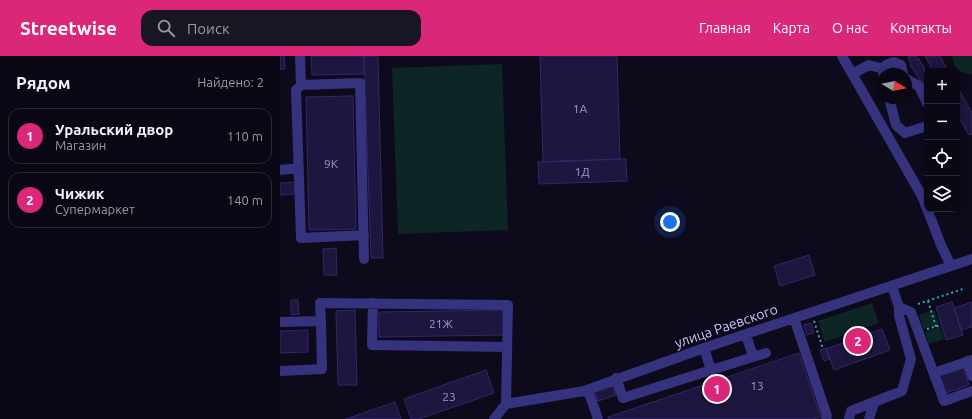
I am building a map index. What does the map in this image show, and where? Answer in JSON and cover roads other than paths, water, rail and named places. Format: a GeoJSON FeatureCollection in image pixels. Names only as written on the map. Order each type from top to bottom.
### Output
{"type":"FeatureCollection","features":[{"type":"Feature","properties":{"kind":"street"},"geometry":{"type":"LineString","coordinates":[[300,56],[301,85]]}},
{"type":"Feature","properties":{"kind":"street"},"geometry":{"type":"LineString","coordinates":[[842,56],[922,196],[940,245],[951,266]]}},
{"type":"Feature","properties":{"kind":"street"},"geometry":{"type":"LineString","coordinates":[[886,68],[890,63],[897,63],[902,68]]}},
{"type":"Feature","properties":{"kind":"street"},"geometry":{"type":"LineString","coordinates":[[852,74],[869,65],[876,68]]}},
{"type":"Feature","properties":{"kind":"street"},"geometry":{"type":"LineString","coordinates":[[912,82],[919,86],[924,97]]}},
{"type":"Feature","properties":{"kind":"street"},"geometry":{"type":"LineString","coordinates":[[364,235],[301,238],[296,90],[301,85],[360,83],[364,235],[364,259]]}},
{"type":"Feature","properties":{"kind":"street"},"geometry":{"type":"LineString","coordinates":[[891,104],[896,125],[905,133],[924,127]]}},
{"type":"Feature","properties":{"kind":"street"},"geometry":{"type":"LineString","coordinates":[[280,170],[299,168]]}},
{"type":"Feature","properties":{"kind":"street","name":"улица Раевского"},"geometry":{"type":"LineString","coordinates":[[506,404],[584,390],[704,348],[972,260]]}},
{"type":"Feature","properties":{"kind":"street"},"geometry":{"type":"LineString","coordinates":[[849,419],[851,411],[902,391],[911,358],[899,316],[899,307],[892,286]]}},
{"type":"Feature","properties":{"kind":"street"},"geometry":{"type":"LineString","coordinates":[[280,371],[322,369],[320,303],[508,305],[506,404],[494,419]]}},
{"type":"Feature","properties":{"kind":"street"},"geometry":{"type":"LineString","coordinates":[[373,303],[372,345],[507,347]]}},
{"type":"Feature","properties":{"kind":"street"},"geometry":{"type":"LineString","coordinates":[[899,307],[910,312],[944,401],[972,391]]}},
{"type":"Feature","properties":{"kind":"street"},"geometry":{"type":"LineString","coordinates":[[794,318],[827,416],[826,419]]}},
{"type":"Feature","properties":{"kind":"street"},"geometry":{"type":"LineString","coordinates":[[280,322],[321,321]]}},
{"type":"Feature","properties":{"kind":"street"},"geometry":{"type":"LineString","coordinates":[[746,335],[753,356]]}},
{"type":"Feature","properties":{"kind":"street"},"geometry":{"type":"LineString","coordinates":[[704,348],[711,370]]}},
{"type":"Feature","properties":{"kind":"street"},"geometry":{"type":"LineString","coordinates":[[616,378],[623,398],[766,353]]}},
{"type":"Feature","properties":{"kind":"street"},"geometry":{"type":"LineString","coordinates":[[934,373],[970,361],[972,376]]}},
{"type":"Feature","properties":{"kind":"street"},"geometry":{"type":"LineString","coordinates":[[584,390],[590,393],[598,419]]}},
{"type":"Feature","properties":{"kind":"street"},"geometry":{"type":"LineString","coordinates":[[869,419],[874,402]]}},
{"type":"Feature","properties":{"kind":"place","name":"Чижик"},"geometry":{"type":"Point","coordinates":[858,341]}},
{"type":"Feature","properties":{"kind":"place","name":"Уральский двор"},"geometry":{"type":"Point","coordinates":[717,389]}}]}
